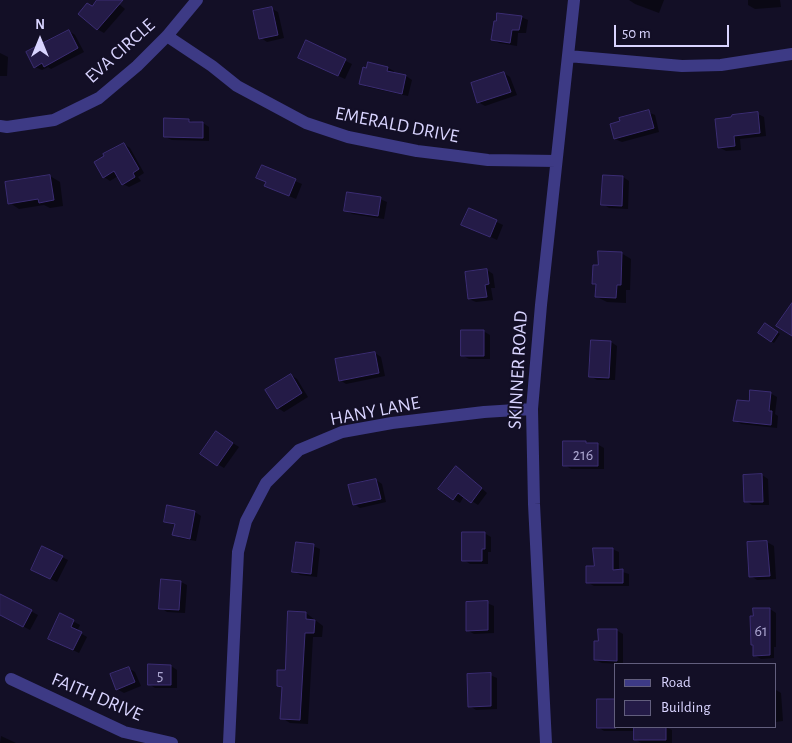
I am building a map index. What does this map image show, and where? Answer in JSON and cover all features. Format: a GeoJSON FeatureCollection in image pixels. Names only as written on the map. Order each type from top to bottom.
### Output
{"type":"FeatureCollection","features":[{"type":"Feature","properties":{"kind":"street","name":"EVA CIRCLE"},"geometry":{"type":"LineString","coordinates":[[0,126],[54,120],[99,98],[137,66],[167,36],[197,0]]}},
{"type":"Feature","properties":{"kind":"street","name":"SKINNER ROAD"},"geometry":{"type":"LineString","coordinates":[[546,743],[534,504],[532,409],[541,305],[574,0]]}},
{"type":"Feature","properties":{"kind":"street","name":"EMERALD DRIVE"},"geometry":{"type":"LineString","coordinates":[[167,36],[212,66],[237,86],[306,123],[340,135],[417,151],[488,160],[556,162]]}},
{"type":"Feature","properties":{"kind":"street"},"geometry":{"type":"LineString","coordinates":[[568,56],[682,66],[721,65],[792,54]]}},
{"type":"Feature","properties":{"kind":"street","name":"HANY LANE"},"geometry":{"type":"LineString","coordinates":[[229,743],[238,552],[246,521],[266,483],[299,450],[342,432],[392,423],[484,412],[532,409]]}},
{"type":"Feature","properties":{"kind":"street","name":"FAITH DRIVE"},"geometry":{"type":"LineString","coordinates":[[11,679],[124,732],[172,743]]}},
{"type":"Feature","properties":{"kind":"building"},"geometry":{"type":"Polygon","coordinates":[[[97,0],[123,0],[97,30],[78,14],[87,3],[92,6],[97,0]]]}},
{"type":"Feature","properties":{"kind":"building"},"geometry":{"type":"Polygon","coordinates":[[[272,7],[278,35],[259,39],[253,11],[272,7]]]}},
{"type":"Feature","properties":{"kind":"building"},"geometry":{"type":"Polygon","coordinates":[[[497,13],[522,16],[519,30],[512,30],[510,43],[491,40],[497,13]]]}},
{"type":"Feature","properties":{"kind":"building"},"geometry":{"type":"Polygon","coordinates":[[[69,30],[78,48],[44,67],[42,63],[34,68],[26,52],[69,30]]]}},
{"type":"Feature","properties":{"kind":"building"},"geometry":{"type":"Polygon","coordinates":[[[306,40],[346,59],[338,76],[298,58],[306,40]]]}},
{"type":"Feature","properties":{"kind":"building"},"geometry":{"type":"Polygon","coordinates":[[[368,62],[388,67],[387,71],[406,75],[402,94],[359,84],[363,67],[366,68],[368,62]]]}},
{"type":"Feature","properties":{"kind":"building"},"geometry":{"type":"Polygon","coordinates":[[[504,72],[511,92],[477,103],[471,83],[504,72]]]}},
{"type":"Feature","properties":{"kind":"building"},"geometry":{"type":"Polygon","coordinates":[[[649,110],[654,128],[614,139],[610,124],[620,121],[619,118],[649,110]]]}},
{"type":"Feature","properties":{"kind":"building"},"geometry":{"type":"Polygon","coordinates":[[[758,112],[760,133],[734,136],[735,146],[718,148],[715,119],[758,112]]]}},
{"type":"Feature","properties":{"kind":"building"},"geometry":{"type":"Polygon","coordinates":[[[164,118],[189,119],[189,122],[203,122],[203,138],[164,137],[164,118]]]}},
{"type":"Feature","properties":{"kind":"building"},"geometry":{"type":"Polygon","coordinates":[[[124,143],[139,169],[133,173],[135,177],[122,185],[114,171],[103,178],[94,162],[104,156],[103,154],[124,143]]]}},
{"type":"Feature","properties":{"kind":"building"},"geometry":{"type":"Polygon","coordinates":[[[262,165],[296,179],[289,196],[264,186],[266,182],[256,178],[262,165]]]}},
{"type":"Feature","properties":{"kind":"building"},"geometry":{"type":"Polygon","coordinates":[[[50,175],[54,200],[39,203],[38,199],[8,204],[5,182],[50,175]]]}},
{"type":"Feature","properties":{"kind":"building"},"geometry":{"type":"Polygon","coordinates":[[[603,175],[623,176],[622,206],[601,205],[603,175]]]}},
{"type":"Feature","properties":{"kind":"building"},"geometry":{"type":"Polygon","coordinates":[[[347,192],[381,197],[378,216],[344,211],[347,192]]]}},
{"type":"Feature","properties":{"kind":"building"},"geometry":{"type":"Polygon","coordinates":[[[469,208],[497,220],[490,237],[461,225],[469,208]]]}},
{"type":"Feature","properties":{"kind":"building"},"geometry":{"type":"Polygon","coordinates":[[[598,251],[622,252],[621,285],[617,285],[616,298],[595,297],[596,284],[592,284],[593,265],[598,265],[598,251]]]}},
{"type":"Feature","properties":{"kind":"building"},"geometry":{"type":"Polygon","coordinates":[[[487,269],[489,284],[485,285],[487,297],[468,299],[465,272],[487,269]]]}},
{"type":"Feature","properties":{"kind":"building"},"geometry":{"type":"Polygon","coordinates":[[[792,303],[792,336],[776,326],[792,303]]]}},
{"type":"Feature","properties":{"kind":"building"},"geometry":{"type":"Polygon","coordinates":[[[765,323],[778,332],[771,342],[758,333],[765,323]]]}},
{"type":"Feature","properties":{"kind":"building"},"geometry":{"type":"Polygon","coordinates":[[[461,330],[484,330],[484,356],[461,356],[461,330]]]}},
{"type":"Feature","properties":{"kind":"building"},"geometry":{"type":"Polygon","coordinates":[[[591,340],[611,341],[609,378],[589,377],[591,340]]]}},
{"type":"Feature","properties":{"kind":"building"},"geometry":{"type":"Polygon","coordinates":[[[375,352],[379,373],[339,381],[335,359],[375,352]]]}},
{"type":"Feature","properties":{"kind":"building"},"geometry":{"type":"Polygon","coordinates":[[[291,374],[302,393],[277,409],[265,390],[291,374]]]}},
{"type":"Feature","properties":{"kind":"building"},"geometry":{"type":"Polygon","coordinates":[[[750,390],[771,392],[769,411],[772,411],[771,425],[733,421],[737,400],[749,401],[750,390]]]}},
{"type":"Feature","properties":{"kind":"building"},"geometry":{"type":"Polygon","coordinates":[[[216,431],[233,443],[217,466],[200,454],[216,431]]]}},
{"type":"Feature","properties":{"kind":"building"},"geometry":{"type":"Polygon","coordinates":[[[563,441],[598,443],[598,466],[563,466],[563,441]]]}},
{"type":"Feature","properties":{"kind":"building"},"geometry":{"type":"Polygon","coordinates":[[[456,466],[482,488],[471,503],[458,493],[453,500],[438,489],[456,466]]]}},
{"type":"Feature","properties":{"kind":"building"},"geometry":{"type":"Polygon","coordinates":[[[762,474],[763,502],[744,502],[743,475],[762,474]]]}},
{"type":"Feature","properties":{"kind":"building"},"geometry":{"type":"Polygon","coordinates":[[[376,479],[381,499],[353,505],[348,485],[376,479]]]}},
{"type":"Feature","properties":{"kind":"building"},"geometry":{"type":"Polygon","coordinates":[[[167,505],[195,511],[190,539],[172,535],[175,524],[164,522],[167,505]]]}},
{"type":"Feature","properties":{"kind":"building"},"geometry":{"type":"Polygon","coordinates":[[[462,532],[485,532],[485,549],[482,549],[482,561],[462,561],[462,532]]]}},
{"type":"Feature","properties":{"kind":"building"},"geometry":{"type":"Polygon","coordinates":[[[767,541],[770,576],[749,577],[747,542],[767,541]]]}},
{"type":"Feature","properties":{"kind":"building"},"geometry":{"type":"Polygon","coordinates":[[[296,542],[314,544],[311,574],[292,572],[296,542]]]}},
{"type":"Feature","properties":{"kind":"building"},"geometry":{"type":"Polygon","coordinates":[[[42,546],[63,556],[50,579],[31,570],[42,546]]]}},
{"type":"Feature","properties":{"kind":"building"},"geometry":{"type":"Polygon","coordinates":[[[593,548],[613,548],[613,570],[623,569],[623,583],[586,583],[586,566],[594,566],[593,548]]]}},
{"type":"Feature","properties":{"kind":"building"},"geometry":{"type":"Polygon","coordinates":[[[161,579],[181,581],[179,610],[159,609],[161,579]]]}},
{"type":"Feature","properties":{"kind":"building"},"geometry":{"type":"Polygon","coordinates":[[[0,594],[32,610],[23,627],[0,615],[0,594]]]}},
{"type":"Feature","properties":{"kind":"building"},"geometry":{"type":"Polygon","coordinates":[[[488,601],[488,630],[466,631],[466,602],[488,601]]]}},
{"type":"Feature","properties":{"kind":"building"},"geometry":{"type":"Polygon","coordinates":[[[753,608],[770,608],[770,655],[753,656],[750,616],[753,616],[753,608]]]}},
{"type":"Feature","properties":{"kind":"building"},"geometry":{"type":"Polygon","coordinates":[[[288,611],[306,612],[306,619],[315,620],[314,633],[305,633],[300,720],[280,719],[282,687],[277,686],[277,670],[285,670],[288,611]]]}},
{"type":"Feature","properties":{"kind":"building"},"geometry":{"type":"Polygon","coordinates":[[[60,613],[74,620],[71,627],[82,632],[73,650],[48,639],[60,613]]]}},
{"type":"Feature","properties":{"kind":"building"},"geometry":{"type":"Polygon","coordinates":[[[598,629],[617,629],[617,661],[594,660],[594,641],[598,641],[598,629]]]}},
{"type":"Feature","properties":{"kind":"building"},"geometry":{"type":"Polygon","coordinates":[[[148,664],[171,665],[171,685],[148,685],[148,664]]]}},
{"type":"Feature","properties":{"kind":"building"},"geometry":{"type":"Polygon","coordinates":[[[129,667],[135,682],[116,690],[110,674],[129,667]]]}},
{"type":"Feature","properties":{"kind":"building"},"geometry":{"type":"Polygon","coordinates":[[[491,673],[491,706],[468,707],[467,674],[491,673]]]}},
{"type":"Feature","properties":{"kind":"building"},"geometry":{"type":"Polygon","coordinates":[[[597,699],[614,699],[614,728],[597,728],[597,699]]]}},
{"type":"Feature","properties":{"kind":"building"},"geometry":{"type":"Polygon","coordinates":[[[634,728],[666,728],[666,740],[634,740],[634,728]]]}}]}
